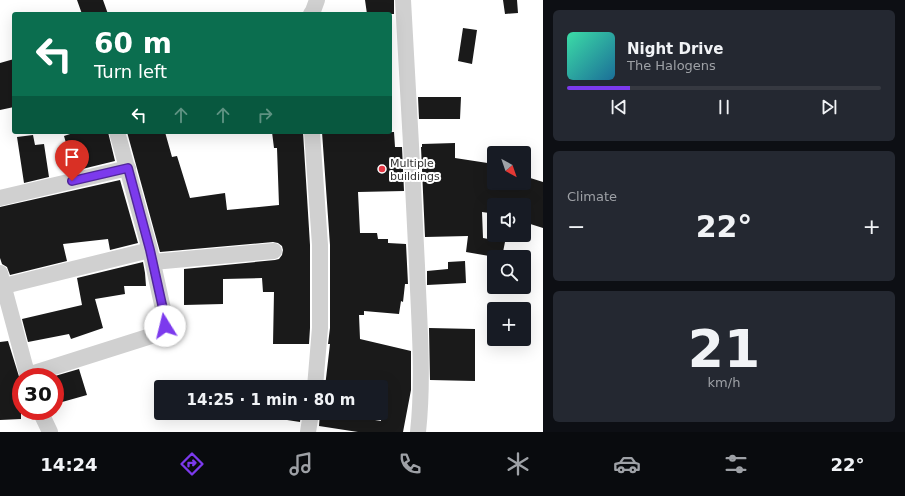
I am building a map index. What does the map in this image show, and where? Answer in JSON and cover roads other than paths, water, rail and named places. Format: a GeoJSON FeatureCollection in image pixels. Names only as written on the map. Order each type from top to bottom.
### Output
{"type":"FeatureCollection","features":[{"type":"Feature","properties":{"kind":"street"},"geometry":{"type":"LineString","coordinates":[[312,12],[317,0]]}},
{"type":"Feature","properties":{"kind":"street"},"geometry":{"type":"LineString","coordinates":[[403,0],[411,129],[421,387],[418,432]]}},
{"type":"Feature","properties":{"kind":"street"},"geometry":{"type":"LineString","coordinates":[[53,368],[151,336],[161,332],[165,326],[165,318],[151,256],[118,134]]}},
{"type":"Feature","properties":{"kind":"street"},"geometry":{"type":"LineString","coordinates":[[312,134],[320,245],[320,328],[316,380]]}},
{"type":"Feature","properties":{"kind":"street"},"geometry":{"type":"LineString","coordinates":[[0,198],[128,168]]}},
{"type":"Feature","properties":{"kind":"street"},"geometry":{"type":"LineString","coordinates":[[26,368],[1,282],[151,256],[274,251]]}},
{"type":"Feature","properties":{"kind":"street"},"geometry":{"type":"LineString","coordinates":[[44,420],[50,432]]}},
{"type":"Feature","properties":{"kind":"street"},"geometry":{"type":"LineString","coordinates":[[308,432],[311,420]]}},
{"type":"Feature","properties":{"kind":"place","name":"Multiple buildings"},"geometry":{"type":"Point","coordinates":[382,169]}}]}
